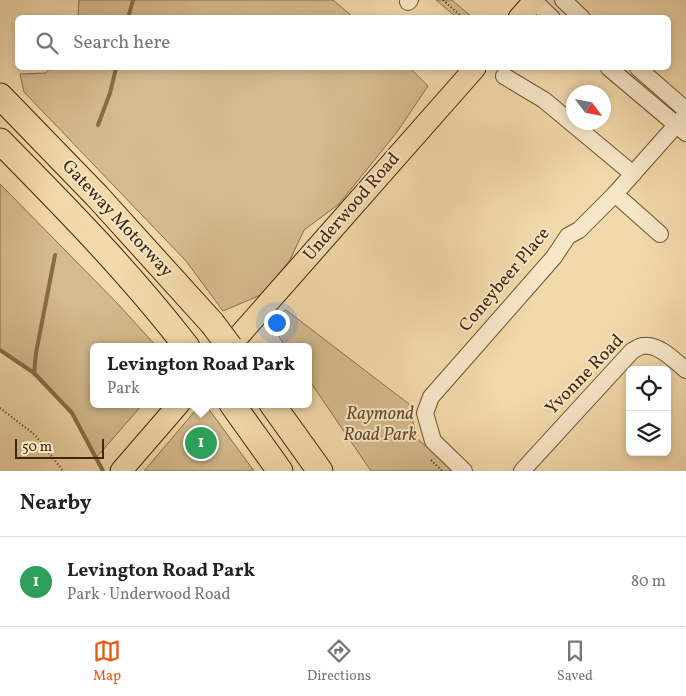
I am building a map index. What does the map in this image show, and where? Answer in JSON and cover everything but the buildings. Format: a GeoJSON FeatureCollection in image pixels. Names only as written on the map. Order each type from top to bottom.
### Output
{"type":"FeatureCollection","features":[{"type":"Feature","properties":{"kind":"highway","name":"Gateway Motorway"},"geometry":{"type":"LineString","coordinates":[[0,96],[97,196],[212,323],[226,343]]}},
{"type":"Feature","properties":{"kind":"highway","name":"Gateway Motorway"},"geometry":{"type":"LineString","coordinates":[[0,140],[90,233],[152,302],[185,343]]}},
{"type":"Feature","properties":{"kind":"highway"},"geometry":{"type":"LineString","coordinates":[[275,408],[320,471]]}},
{"type":"Feature","properties":{"kind":"highway"},"geometry":{"type":"LineString","coordinates":[[238,411],[280,471]]}},
{"type":"Feature","properties":{"kind":"main road"},"geometry":{"type":"LineString","coordinates":[[522,15],[534,0]]}},
{"type":"Feature","properties":{"kind":"main road","name":"Underwood Road"},"geometry":{"type":"LineString","coordinates":[[233,343],[473,70]]}},
{"type":"Feature","properties":{"kind":"main road"},"geometry":{"type":"LineString","coordinates":[[122,471],[177,408]]}},
{"type":"Feature","properties":{"kind":"street"},"geometry":{"type":"LineString","coordinates":[[534,0],[549,15]]}},
{"type":"Feature","properties":{"kind":"street"},"geometry":{"type":"LineString","coordinates":[[563,0],[579,15]]}},
{"type":"Feature","properties":{"kind":"street"},"geometry":{"type":"LineString","coordinates":[[612,70],[684,120]]}},
{"type":"Feature","properties":{"kind":"street"},"geometry":{"type":"LineString","coordinates":[[640,70],[684,120]]}},
{"type":"Feature","properties":{"kind":"street"},"geometry":{"type":"LineString","coordinates":[[504,76],[544,100],[633,174]]}},
{"type":"Feature","properties":{"kind":"street","name":"Coneybeer Place"},"geometry":{"type":"LineString","coordinates":[[464,471],[433,441],[425,413],[431,397],[554,257],[568,236],[579,230],[615,194],[684,120]]}},
{"type":"Feature","properties":{"kind":"street"},"geometry":{"type":"LineString","coordinates":[[615,194],[660,234]]}},
{"type":"Feature","properties":{"kind":"street","name":"Yvonne Road"},"geometry":{"type":"LineString","coordinates":[[522,471],[632,351],[643,346],[652,346],[661,350],[686,370]]}},
{"type":"Feature","properties":{"kind":"path"},"geometry":{"type":"LineString","coordinates":[[443,0],[460,15]]}},
{"type":"Feature","properties":{"kind":"path"},"geometry":{"type":"LineString","coordinates":[[0,408],[35,435],[63,471]]}},
{"type":"Feature","properties":{"kind":"green space"},"geometry":{"type":"Polygon","coordinates":[[[79,0],[333,0],[351,15],[78,15],[79,0]]]}},
{"type":"Feature","properties":{"kind":"green space"},"geometry":{"type":"Polygon","coordinates":[[[436,0],[452,0],[470,15],[454,15],[436,0]]]}},
{"type":"Feature","properties":{"kind":"green space"},"geometry":{"type":"Polygon","coordinates":[[[48,70],[412,70],[428,86],[397,132],[339,204],[304,230],[290,260],[263,294],[223,311],[186,261],[24,92],[20,74],[46,73],[48,70]]]}},
{"type":"Feature","properties":{"kind":"green space"},"geometry":{"type":"Polygon","coordinates":[[[0,184],[118,304],[153,343],[90,343],[90,408],[140,408],[95,459],[72,413],[34,373],[0,350],[0,184]]]}},
{"type":"Feature","properties":{"kind":"green space","name":"Raymond Road Park"},"geometry":{"type":"Polygon","coordinates":[[[286,310],[409,404],[417,439],[459,471],[371,471],[312,384],[312,343],[283,343],[267,319],[286,310]]]}},
{"type":"Feature","properties":{"kind":"green space"},"geometry":{"type":"Polygon","coordinates":[[[198,408],[208,408],[254,471],[144,471],[198,408]]]}},
{"type":"Feature","properties":{"kind":"waterway"},"geometry":{"type":"LineString","coordinates":[[129,15],[133,0]]}},
{"type":"Feature","properties":{"kind":"waterway"},"geometry":{"type":"LineString","coordinates":[[98,125],[110,93],[116,70]]}},
{"type":"Feature","properties":{"kind":"waterway"},"geometry":{"type":"LineString","coordinates":[[34,373],[36,353],[55,255]]}},
{"type":"Feature","properties":{"kind":"waterway"},"geometry":{"type":"LineString","coordinates":[[0,350],[34,373],[72,413],[103,471]]}},
{"type":"Feature","properties":{"kind":"place","name":"Levington Road Park"},"geometry":{"type":"Point","coordinates":[201,443]}}]}
